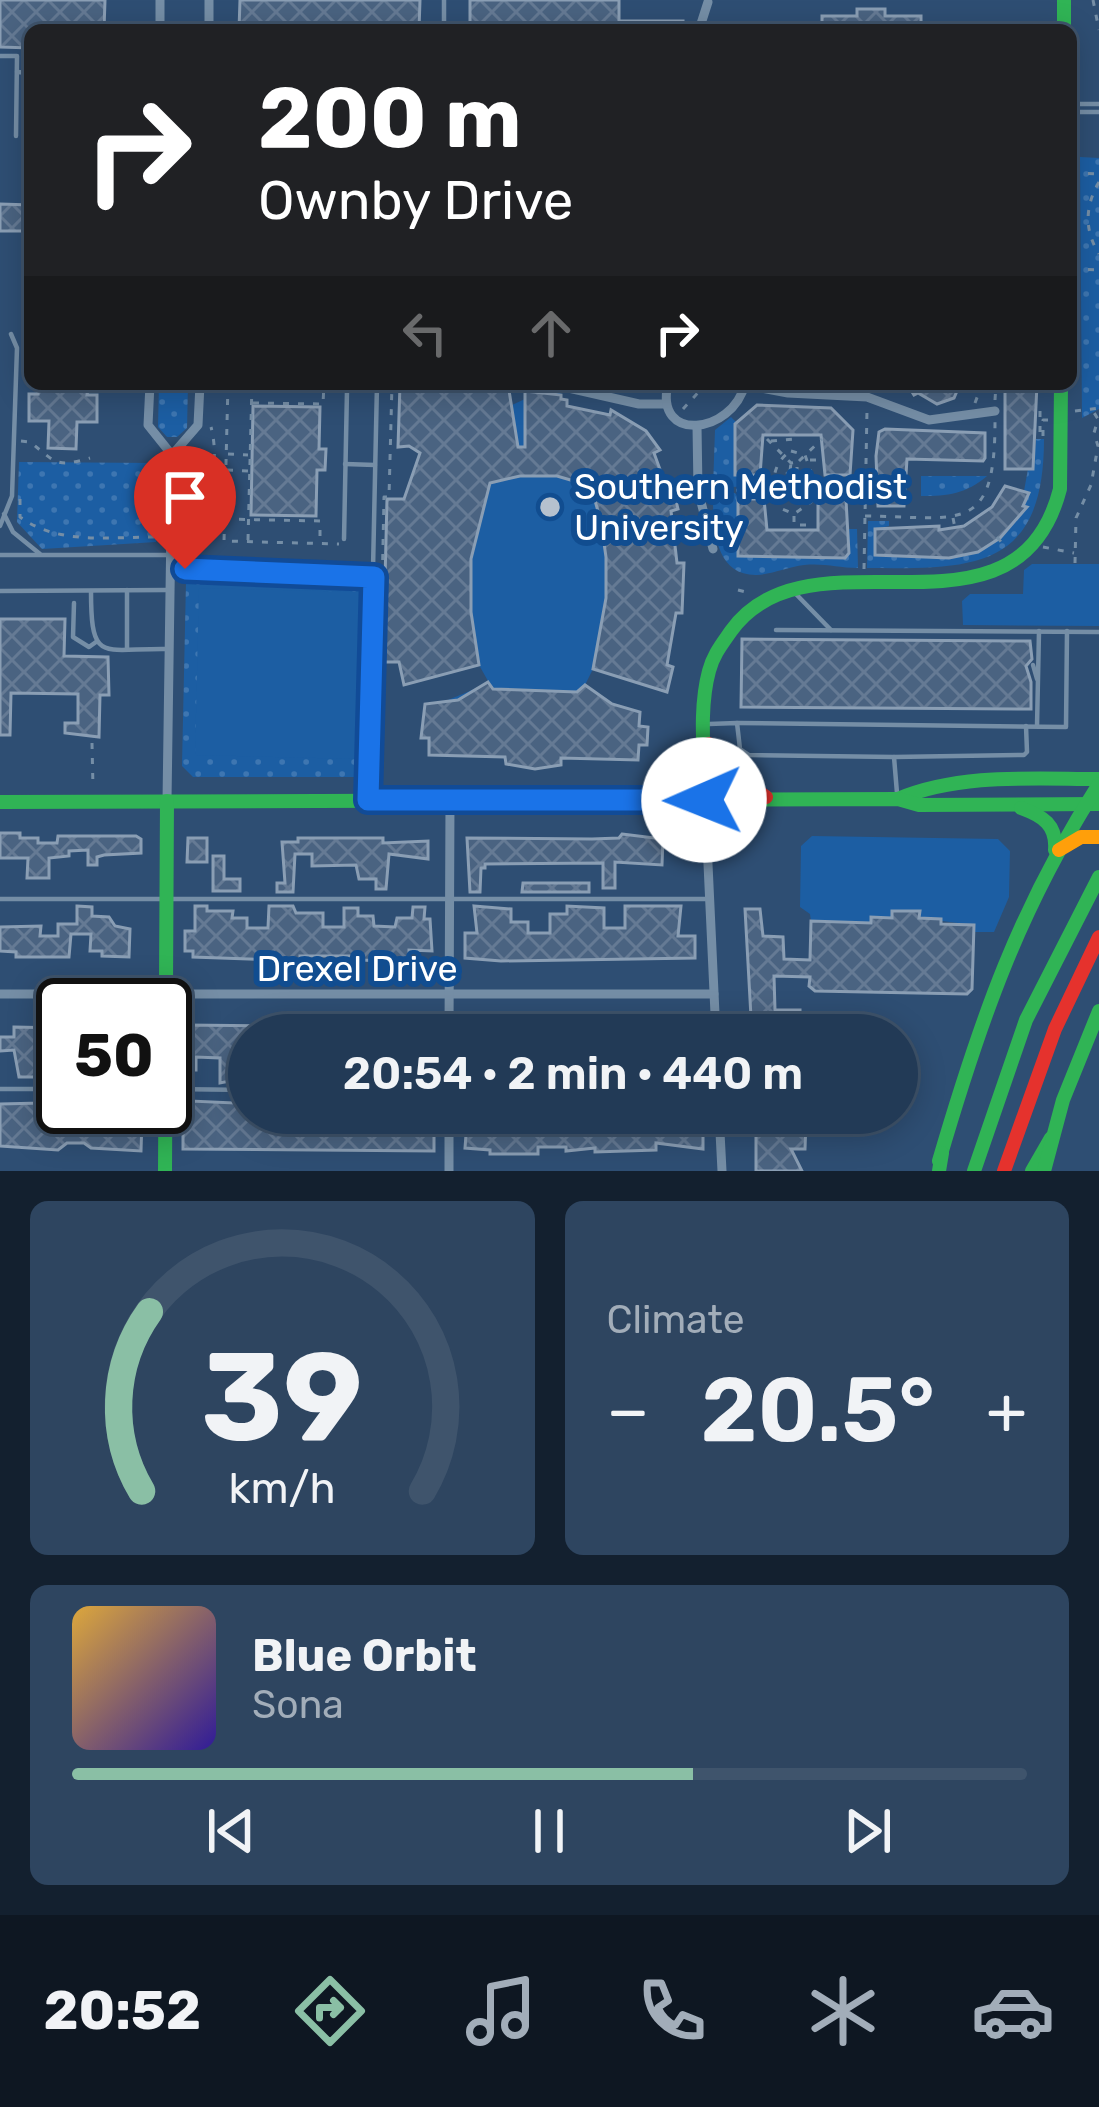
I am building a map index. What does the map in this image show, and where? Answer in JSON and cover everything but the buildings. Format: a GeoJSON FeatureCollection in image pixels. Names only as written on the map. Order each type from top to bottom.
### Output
{"type":"FeatureCollection","features":[{"type":"Feature","properties":{"kind":"main road"},"geometry":{"type":"LineString","coordinates":[[704,800],[708,671],[721,640],[752,606],[789,587],[960,582],[985,576],[1020,555],[1042,530],[1060,485],[1061,390]]}},
{"type":"Feature","properties":{"kind":"main road"},"geometry":{"type":"LineString","coordinates":[[705,729],[723,767],[770,799]]}},
{"type":"Feature","properties":{"kind":"main road"},"geometry":{"type":"LineString","coordinates":[[898,799],[914,790],[947,785],[1099,782],[1093,804],[1055,852],[1021,922],[975,1039],[937,1171]]}},
{"type":"Feature","properties":{"kind":"main road"},"geometry":{"type":"LineString","coordinates":[[0,802],[898,799],[919,805],[1093,804]]}},
{"type":"Feature","properties":{"kind":"main road"},"geometry":{"type":"LineString","coordinates":[[165,978],[166,801]]}},
{"type":"Feature","properties":{"kind":"main road"},"geometry":{"type":"LineString","coordinates":[[1005,802],[1047,820],[1057,838],[1055,852]]}},
{"type":"Feature","properties":{"kind":"main road"},"geometry":{"type":"LineString","coordinates":[[1055,852],[1081,837],[1099,837]]}},
{"type":"Feature","properties":{"kind":"main road"},"geometry":{"type":"LineString","coordinates":[[974,1171],[1022,1029],[1099,877]]}},
{"type":"Feature","properties":{"kind":"main road"},"geometry":{"type":"LineString","coordinates":[[1004,1171],[1054,1029],[1099,937]]}},
{"type":"Feature","properties":{"kind":"main road"},"geometry":{"type":"LineString","coordinates":[[1044,1171],[1051,1138],[1099,1011]]}},
{"type":"Feature","properties":{"kind":"main road"},"geometry":{"type":"LineString","coordinates":[[165,1134],[165,1171]]}},
{"type":"Feature","properties":{"kind":"main road"},"geometry":{"type":"LineString","coordinates":[[1032,1171],[1051,1138]]}},
{"type":"Feature","properties":{"kind":"street"},"geometry":{"type":"LineString","coordinates":[[150,390],[148,425],[172,455],[166,801]]}},
{"type":"Feature","properties":{"kind":"street"},"geometry":{"type":"LineString","coordinates":[[172,455],[198,425],[200,390]]}},
{"type":"Feature","properties":{"kind":"street"},"geometry":{"type":"LineString","coordinates":[[577,390],[639,404],[666,404]]}},
{"type":"Feature","properties":{"kind":"street"},"geometry":{"type":"LineString","coordinates":[[667,390],[666,404],[675,418],[697,426],[728,413],[741,390]]}},
{"type":"Feature","properties":{"kind":"street"},"geometry":{"type":"LineString","coordinates":[[774,390],[867,397],[929,420],[995,411]]}},
{"type":"Feature","properties":{"kind":"street"},"geometry":{"type":"LineString","coordinates":[[697,426],[698,490],[713,549]]}},
{"type":"Feature","properties":{"kind":"street"},"geometry":{"type":"LineString","coordinates":[[704,800],[715,1014]]}},
{"type":"Feature","properties":{"kind":"street"},"geometry":{"type":"LineString","coordinates":[[449,1014],[450,801]]}},
{"type":"Feature","properties":{"kind":"street","name":"Drexel Drive"},"geometry":{"type":"LineString","coordinates":[[0,994],[36,994]]}},
{"type":"Feature","properties":{"kind":"street","name":"Drexel Drive"},"geometry":{"type":"LineString","coordinates":[[192,995],[714,994]]}},
{"type":"Feature","properties":{"kind":"street"},"geometry":{"type":"LineString","coordinates":[[449,1134],[449,1171]]}},
{"type":"Feature","properties":{"kind":"street"},"geometry":{"type":"LineString","coordinates":[[720,1134],[722,1171]]}},
{"type":"Feature","properties":{"kind":"lane"},"geometry":{"type":"LineString","coordinates":[[0,56],[17,56],[16,136]]}},
{"type":"Feature","properties":{"kind":"lane"},"geometry":{"type":"LineString","coordinates":[[17,73],[24,73]]}},
{"type":"Feature","properties":{"kind":"lane"},"geometry":{"type":"LineString","coordinates":[[0,526],[12,496],[17,348],[11,334]]}},
{"type":"Feature","properties":{"kind":"lane"},"geometry":{"type":"LineString","coordinates":[[368,800],[377,390]]}},
{"type":"Feature","properties":{"kind":"lane"},"geometry":{"type":"LineString","coordinates":[[343,541],[347,391]]}},
{"type":"Feature","properties":{"kind":"lane"},"geometry":{"type":"LineString","coordinates":[[345,464],[375,464]]}},
{"type":"Feature","properties":{"kind":"lane"},"geometry":{"type":"LineString","coordinates":[[4,514],[13,532],[43,555]]}},
{"type":"Feature","properties":{"kind":"lane"},"geometry":{"type":"LineString","coordinates":[[0,555],[171,555]]}},
{"type":"Feature","properties":{"kind":"lane"},"geometry":{"type":"LineString","coordinates":[[171,569],[374,577]]}},
{"type":"Feature","properties":{"kind":"lane"},"geometry":{"type":"LineString","coordinates":[[789,587],[831,630]]}},
{"type":"Feature","properties":{"kind":"lane"},"geometry":{"type":"LineString","coordinates":[[91,590],[91,634],[96,642],[112,649],[170,649]]}},
{"type":"Feature","properties":{"kind":"lane"},"geometry":{"type":"LineString","coordinates":[[127,590],[127,649]]}},
{"type":"Feature","properties":{"kind":"lane"},"geometry":{"type":"LineString","coordinates":[[0,591],[171,590]]}},
{"type":"Feature","properties":{"kind":"lane"},"geometry":{"type":"LineString","coordinates":[[74,603],[73,637],[88,647],[96,642]]}},
{"type":"Feature","properties":{"kind":"lane"},"geometry":{"type":"LineString","coordinates":[[776,630],[1099,632]]}},
{"type":"Feature","properties":{"kind":"lane"},"geometry":{"type":"LineString","coordinates":[[1037,726],[1040,631]]}},
{"type":"Feature","properties":{"kind":"lane"},"geometry":{"type":"LineString","coordinates":[[705,729],[737,723],[1066,727],[1067,631]]}},
{"type":"Feature","properties":{"kind":"lane"},"geometry":{"type":"LineString","coordinates":[[1033,654],[1040,643]]}},
{"type":"Feature","properties":{"kind":"lane"},"geometry":{"type":"LineString","coordinates":[[1033,665],[1039,685]]}},
{"type":"Feature","properties":{"kind":"lane"},"geometry":{"type":"LineString","coordinates":[[737,723],[740,748],[749,755],[894,757],[1024,754],[1026,726]]}},
{"type":"Feature","properties":{"kind":"lane"},"geometry":{"type":"LineString","coordinates":[[894,757],[898,799]]}},
{"type":"Feature","properties":{"kind":"lane"},"geometry":{"type":"LineString","coordinates":[[0,899],[709,899]]}},
{"type":"Feature","properties":{"kind":"lane"},"geometry":{"type":"LineString","coordinates":[[0,1089],[36,1089]]}},
{"type":"Feature","properties":{"kind":"lane"},"geometry":{"type":"LineString","coordinates":[[192,1089],[228,1090]]}},
{"type":"Feature","properties":{"kind":"path"},"geometry":{"type":"LineString","coordinates":[[1093,0],[1099,30]]}},
{"type":"Feature","properties":{"kind":"path"},"geometry":{"type":"LineString","coordinates":[[1099,182],[1088,217],[1090,238],[1099,254]]}},
{"type":"Feature","properties":{"kind":"path"},"geometry":{"type":"LineString","coordinates":[[228,390],[224,541],[343,541]]}},
{"type":"Feature","properties":{"kind":"path"},"geometry":{"type":"LineString","coordinates":[[248,542],[251,390]]}},
{"type":"Feature","properties":{"kind":"path"},"geometry":{"type":"LineString","coordinates":[[251,403],[323,404],[324,390]]}},
{"type":"Feature","properties":{"kind":"path"},"geometry":{"type":"LineString","coordinates":[[378,785],[384,497],[389,497],[392,390]]}},
{"type":"Feature","properties":{"kind":"path"},"geometry":{"type":"LineString","coordinates":[[682,410],[700,390]]}},
{"type":"Feature","properties":{"kind":"path"},"geometry":{"type":"LineString","coordinates":[[968,415],[979,390]]}},
{"type":"Feature","properties":{"kind":"path"},"geometry":{"type":"LineString","coordinates":[[865,516],[952,516],[976,506],[991,484],[996,390]]}},
{"type":"Feature","properties":{"kind":"path"},"geometry":{"type":"LineString","coordinates":[[864,574],[867,397]]}},
{"type":"Feature","properties":{"kind":"path"},"geometry":{"type":"LineString","coordinates":[[1073,411],[1096,409],[1098,419],[1096,464],[1076,518],[1076,562]]}},
{"type":"Feature","properties":{"kind":"path"},"geometry":{"type":"LineString","coordinates":[[1048,420],[1043,420],[1040,437],[1037,411],[1049,411]]}},
{"type":"Feature","properties":{"kind":"path"},"geometry":{"type":"LineString","coordinates":[[22,425],[21,441],[30,442],[50,462],[66,465],[90,458]]}},
{"type":"Feature","properties":{"kind":"path"},"geometry":{"type":"LineString","coordinates":[[191,488],[207,488],[213,477],[211,427]]}},
{"type":"Feature","properties":{"kind":"path"},"geometry":{"type":"LineString","coordinates":[[774,488],[822,439]]}},
{"type":"Feature","properties":{"kind":"path"},"geometry":{"type":"LineString","coordinates":[[794,451],[794,440],[768,440],[814,488]]}},
{"type":"Feature","properties":{"kind":"path"},"geometry":{"type":"LineString","coordinates":[[794,514],[782,509],[774,488],[783,455],[794,451],[820,460]]}},
{"type":"Feature","properties":{"kind":"path"},"geometry":{"type":"LineString","coordinates":[[226,454],[250,455]]}},
{"type":"Feature","properties":{"kind":"path"},"geometry":{"type":"LineString","coordinates":[[807,458],[814,488],[808,505]]}},
{"type":"Feature","properties":{"kind":"path"},"geometry":{"type":"LineString","coordinates":[[214,461],[226,462]]}},
{"type":"Feature","properties":{"kind":"path"},"geometry":{"type":"LineString","coordinates":[[226,470],[249,471]]}},
{"type":"Feature","properties":{"kind":"path"},"geometry":{"type":"LineString","coordinates":[[790,471],[798,471]]}},
{"type":"Feature","properties":{"kind":"path"},"geometry":{"type":"LineString","coordinates":[[766,472],[775,472]]}},
{"type":"Feature","properties":{"kind":"path"},"geometry":{"type":"LineString","coordinates":[[698,490],[865,491]]}},
{"type":"Feature","properties":{"kind":"path"},"geometry":{"type":"LineString","coordinates":[[20,498],[20,517],[35,528],[56,534],[154,538]]}},
{"type":"Feature","properties":{"kind":"path"},"geometry":{"type":"LineString","coordinates":[[794,514],[818,505]]}},
{"type":"Feature","properties":{"kind":"path"},"geometry":{"type":"LineString","coordinates":[[794,514],[794,525],[814,525]]}},
{"type":"Feature","properties":{"kind":"path"},"geometry":{"type":"LineString","coordinates":[[890,516],[890,526]]}},
{"type":"Feature","properties":{"kind":"path"},"geometry":{"type":"LineString","coordinates":[[952,516],[955,528]]}},
{"type":"Feature","properties":{"kind":"path"},"geometry":{"type":"LineString","coordinates":[[224,519],[320,521],[320,544]]}},
{"type":"Feature","properties":{"kind":"path"},"geometry":{"type":"LineString","coordinates":[[997,537],[1007,549]]}},
{"type":"Feature","properties":{"kind":"path"},"geometry":{"type":"LineString","coordinates":[[1042,547],[1076,553]]}},
{"type":"Feature","properties":{"kind":"path"},"geometry":{"type":"LineString","coordinates":[[92,743],[93,788]]}},
{"type":"Feature","properties":{"kind":"shaded area"},"geometry":{"type":"Polygon","coordinates":[[[1080,157],[1099,158],[1099,409],[1082,418],[1080,157]]]}},
{"type":"Feature","properties":{"kind":"shaded area"},"geometry":{"type":"Polygon","coordinates":[[[159,390],[188,390],[187,428],[177,437],[167,437],[158,427],[159,390]]]}},
{"type":"Feature","properties":{"kind":"shaded area"},"geometry":{"type":"Polygon","coordinates":[[[400,390],[509,390],[512,405],[527,398],[525,391],[561,392],[559,399],[567,400],[567,406],[609,415],[611,410],[644,432],[660,450],[654,454],[666,485],[672,485],[678,509],[671,511],[677,562],[684,563],[682,613],[676,614],[667,692],[593,669],[585,685],[611,703],[640,712],[639,726],[648,727],[647,745],[639,745],[638,760],[561,758],[561,765],[535,769],[506,764],[505,757],[429,755],[429,739],[421,738],[428,715],[488,681],[479,665],[404,685],[399,662],[383,662],[387,499],[404,499],[420,453],[398,447],[400,390]]]}},
{"type":"Feature","properties":{"kind":"shaded area"},"geometry":{"type":"Polygon","coordinates":[[[731,417],[738,424],[735,475],[767,474],[767,485],[713,488],[715,430],[731,417]]]}},
{"type":"Feature","properties":{"kind":"shaded area"},"geometry":{"type":"Polygon","coordinates":[[[1036,439],[1044,439],[1041,482],[1031,515],[1016,538],[996,553],[970,562],[867,568],[868,521],[889,521],[889,526],[875,529],[875,554],[882,557],[945,557],[994,540],[1026,508],[1028,494],[1024,491],[1028,469],[1033,469],[1036,439]]]}},
{"type":"Feature","properties":{"kind":"shaded area"},"geometry":{"type":"Polygon","coordinates":[[[19,462],[154,463],[156,542],[42,549],[17,522],[19,462]]]}},
{"type":"Feature","properties":{"kind":"shaded area"},"geometry":{"type":"Polygon","coordinates":[[[921,476],[987,476],[956,493],[921,496],[921,476]]]}},
{"type":"Feature","properties":{"kind":"shaded area"},"geometry":{"type":"Polygon","coordinates":[[[713,493],[738,497],[738,556],[849,552],[849,529],[857,529],[858,568],[812,565],[757,575],[742,573],[724,558],[719,546],[713,493]]]}},
{"type":"Feature","properties":{"kind":"shaded area"},"geometry":{"type":"Polygon","coordinates":[[[1032,564],[1099,564],[1099,626],[963,625],[962,601],[970,594],[1023,594],[1024,570],[1032,564]]]}},
{"type":"Feature","properties":{"kind":"shaded area"},"geometry":{"type":"Polygon","coordinates":[[[186,582],[357,586],[363,593],[358,777],[193,777],[182,766],[186,582]]]}},
{"type":"Feature","properties":{"kind":"shaded area"},"geometry":{"type":"Polygon","coordinates":[[[199,588],[362,592],[358,759],[195,755],[199,588]]]}},
{"type":"Feature","properties":{"kind":"shaded area"},"geometry":{"type":"Polygon","coordinates":[[[812,836],[998,839],[1010,851],[1009,897],[994,932],[974,932],[973,925],[919,918],[919,911],[893,911],[892,918],[871,917],[871,923],[811,921],[800,907],[801,846],[812,836]]]}},
{"type":"Feature","properties":{"kind":"traffic: fast"},"geometry":{"type":"LineString","coordinates":[[1064,0],[1064,24]]}},
{"type":"Feature","properties":{"kind":"traffic: fast"},"geometry":{"type":"LineString","coordinates":[[705,800],[706,687],[713,660],[731,631],[766,600],[810,586],[957,579],[1001,567],[1036,539],[1060,489],[1061,390]]}},
{"type":"Feature","properties":{"kind":"traffic: fast"},"geometry":{"type":"LineString","coordinates":[[898,799],[971,781],[1099,779]]}},
{"type":"Feature","properties":{"kind":"traffic: fast"},"geometry":{"type":"LineString","coordinates":[[939,1161],[1004,966],[1046,876],[1099,784]]}},
{"type":"Feature","properties":{"kind":"traffic: fast"},"geometry":{"type":"LineString","coordinates":[[0,802],[898,799],[919,805],[1099,804]]}},
{"type":"Feature","properties":{"kind":"traffic: fast"},"geometry":{"type":"LineString","coordinates":[[165,1171],[167,801]]}},
{"type":"Feature","properties":{"kind":"traffic: fast"},"geometry":{"type":"LineString","coordinates":[[1021,808],[1047,823],[1055,850]]}},
{"type":"Feature","properties":{"kind":"traffic: fast"},"geometry":{"type":"LineString","coordinates":[[974,1171],[1026,1020],[1099,877]]}},
{"type":"Feature","properties":{"kind":"traffic: fast"},"geometry":{"type":"LineString","coordinates":[[1044,1171],[1063,1100],[1099,1011]]}},
{"type":"Feature","properties":{"kind":"traffic: fast"},"geometry":{"type":"LineString","coordinates":[[1032,1171],[1051,1138]]}},
{"type":"Feature","properties":{"kind":"traffic: fast"},"geometry":{"type":"LineString","coordinates":[[939,1171],[942,1153]]}},
{"type":"Feature","properties":{"kind":"traffic: slow"},"geometry":{"type":"LineString","coordinates":[[1059,850],[1081,837],[1099,837]]}},
{"type":"Feature","properties":{"kind":"traffic: jam"},"geometry":{"type":"LineString","coordinates":[[709,744],[723,767],[766,797]]}},
{"type":"Feature","properties":{"kind":"traffic: jam"},"geometry":{"type":"LineString","coordinates":[[1004,1171],[1055,1029],[1099,937]]}},
{"type":"Feature","properties":{"kind":"place","name":"Southern Methodist University"},"geometry":{"type":"Point","coordinates":[550,507]}},
{"type":"Feature","properties":{"kind":"route"},"geometry":{"type":"LineString","coordinates":[[185,569],[374,577],[368,800],[704,800]]}}]}
